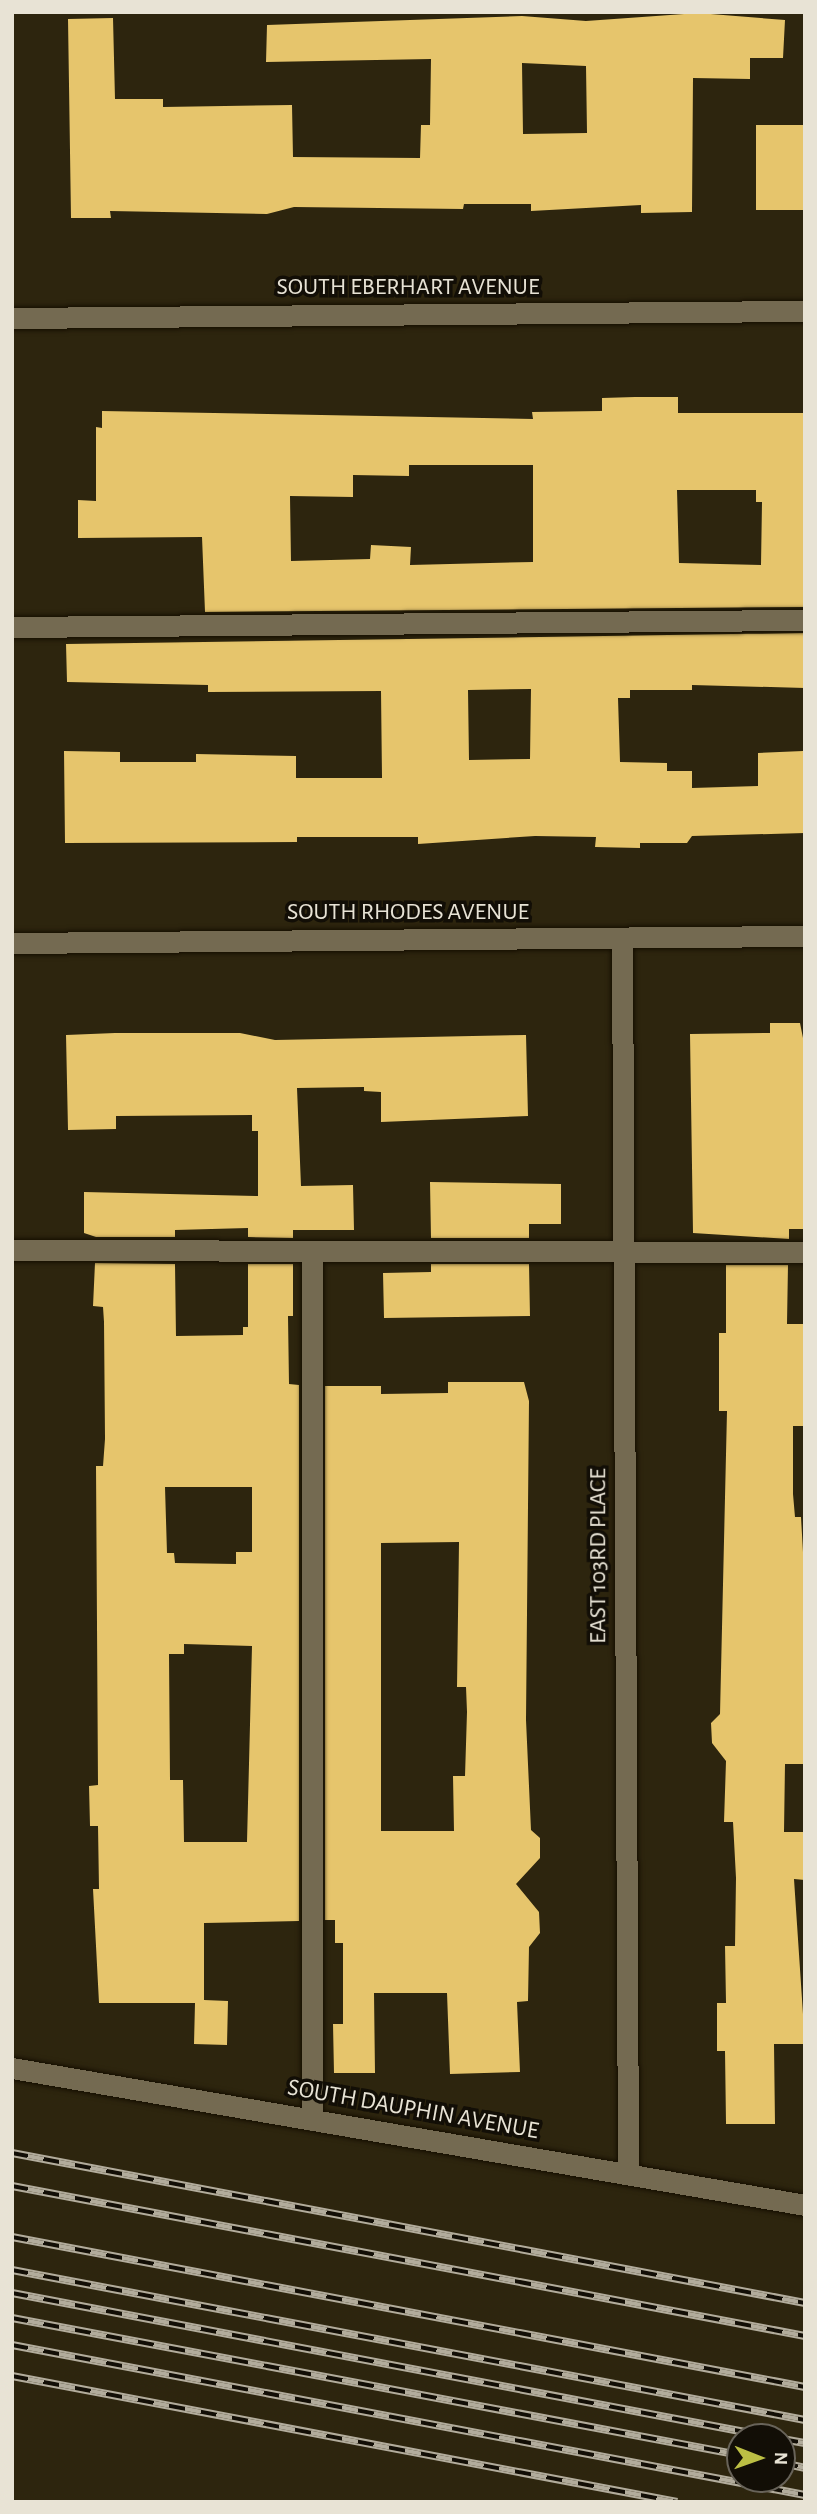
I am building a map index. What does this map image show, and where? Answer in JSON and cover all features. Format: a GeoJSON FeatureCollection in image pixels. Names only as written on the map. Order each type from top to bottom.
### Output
{"type":"FeatureCollection","features":[{"type":"Feature","properties":{"kind":"street","name":"SOUTH EBERHART AVENUE"},"geometry":{"type":"LineString","coordinates":[[12,318],[805,312]]}},
{"type":"Feature","properties":{"kind":"street"},"geometry":{"type":"LineString","coordinates":[[12,627],[805,620]]}},
{"type":"Feature","properties":{"kind":"street","name":"SOUTH RHODES AVENUE"},"geometry":{"type":"LineString","coordinates":[[12,943],[805,936]]}},
{"type":"Feature","properties":{"kind":"street","name":"EAST 103RD PLACE"},"geometry":{"type":"LineString","coordinates":[[622,938],[628,2174]]}},
{"type":"Feature","properties":{"kind":"street"},"geometry":{"type":"LineString","coordinates":[[12,1250],[805,1252]]}},
{"type":"Feature","properties":{"kind":"street"},"geometry":{"type":"LineString","coordinates":[[312,1251],[312,2120]]}},
{"type":"Feature","properties":{"kind":"street","name":"SOUTH DAUPHIN AVENUE"},"geometry":{"type":"LineString","coordinates":[[12,2068],[805,2205]]}},
{"type":"Feature","properties":{"kind":"building"},"geometry":{"type":"Polygon","coordinates":[[[698,13],[785,20],[783,58],[750,58],[750,79],[693,78],[692,212],[641,213],[641,205],[531,211],[531,204],[464,204],[463,209],[294,207],[267,214],[110,211],[111,218],[71,218],[68,19],[113,18],[115,99],[163,99],[163,107],[292,105],[293,157],[420,158],[421,125],[430,125],[431,59],[266,62],[267,25],[522,16],[586,21],[698,13]],[[522,63],[523,134],[587,133],[586,66],[522,63]]]}},
{"type":"Feature","properties":{"kind":"building"},"geometry":{"type":"Polygon","coordinates":[[[756,125],[803,125],[803,210],[756,210],[756,125]]]}},
{"type":"Feature","properties":{"kind":"building"},"geometry":{"type":"Polygon","coordinates":[[[678,397],[678,413],[805,413],[805,607],[205,612],[202,537],[78,538],[78,500],[96,501],[96,427],[102,428],[102,411],[533,419],[532,412],[602,411],[602,398],[678,397]],[[409,465],[409,476],[353,475],[353,497],[290,496],[291,561],[370,559],[371,545],[411,547],[410,565],[533,562],[533,465],[409,465]],[[677,490],[679,563],[761,565],[762,502],[756,502],[756,490],[677,490]]]}},
{"type":"Feature","properties":{"kind":"building"},"geometry":{"type":"Polygon","coordinates":[[[805,633],[805,688],[692,685],[692,690],[630,690],[630,698],[618,698],[620,762],[667,763],[667,771],[692,771],[692,788],[758,786],[758,753],[803,751],[805,833],[692,836],[687,843],[640,843],[640,848],[595,847],[596,837],[535,836],[418,844],[418,837],[297,837],[297,842],[65,843],[64,751],[120,752],[120,762],[196,762],[196,754],[296,756],[296,778],[382,778],[381,691],[208,692],[208,685],[67,682],[66,644],[805,633]],[[531,689],[468,690],[469,760],[530,759],[531,689]]]}},
{"type":"Feature","properties":{"kind":"building"},"geometry":{"type":"Polygon","coordinates":[[[770,1023],[800,1023],[805,1048],[804,1229],[789,1229],[789,1239],[693,1233],[690,1034],[770,1033],[770,1023]]]}},
{"type":"Feature","properties":{"kind":"building"},"geometry":{"type":"Polygon","coordinates":[[[240,1033],[275,1040],[526,1035],[528,1116],[381,1122],[381,1092],[364,1091],[364,1087],[297,1088],[301,1186],[353,1185],[354,1230],[293,1230],[293,1238],[248,1237],[248,1228],[175,1230],[175,1237],[96,1237],[84,1233],[84,1192],[258,1196],[258,1131],[252,1131],[252,1115],[116,1116],[116,1129],[68,1130],[66,1035],[240,1033]]]}},
{"type":"Feature","properties":{"kind":"building"},"geometry":{"type":"Polygon","coordinates":[[[430,1182],[561,1184],[561,1224],[529,1224],[529,1238],[431,1238],[430,1182]]]}},
{"type":"Feature","properties":{"kind":"building"},"geometry":{"type":"Polygon","coordinates":[[[95,1263],[175,1264],[176,1336],[243,1335],[243,1327],[248,1327],[248,1264],[293,1264],[293,1316],[288,1316],[289,1384],[299,1385],[299,1921],[204,1923],[204,2000],[228,2001],[227,2045],[194,2044],[195,2003],[99,2003],[93,1889],[99,1889],[98,1826],[90,1826],[89,1786],[98,1785],[96,1466],[103,1466],[105,1439],[104,1322],[103,1307],[93,1306],[95,1263]],[[165,1487],[167,1553],[174,1553],[175,1563],[236,1564],[236,1552],[252,1552],[252,1487],[165,1487]],[[184,1644],[184,1654],[169,1654],[170,1780],[183,1780],[184,1842],[247,1842],[252,1646],[184,1644]]]}},
{"type":"Feature","properties":{"kind":"building"},"geometry":{"type":"Polygon","coordinates":[[[431,1264],[529,1264],[530,1316],[384,1318],[383,1273],[431,1272],[431,1264]]]}},
{"type":"Feature","properties":{"kind":"building"},"geometry":{"type":"Polygon","coordinates":[[[726,1265],[788,1265],[787,1324],[805,1324],[805,1426],[793,1426],[793,1494],[795,1517],[801,1517],[805,1587],[805,1764],[785,1764],[784,1832],[805,1832],[805,1880],[794,1879],[805,2044],[774,2044],[775,2124],[726,2124],[725,2051],[717,2051],[717,2003],[726,2003],[725,1946],[735,1946],[736,1878],[733,1822],[724,1822],[726,1761],[712,1743],[711,1723],[720,1714],[727,1411],[719,1411],[719,1333],[726,1333],[726,1265]]]}},
{"type":"Feature","properties":{"kind":"building"},"geometry":{"type":"Polygon","coordinates":[[[448,1382],[524,1382],[529,1401],[526,1720],[531,1830],[540,1838],[540,1858],[516,1884],[539,1912],[540,1933],[529,1947],[528,2001],[517,2002],[520,2072],[450,2074],[447,1993],[374,1993],[375,2073],[334,2073],[333,2024],[343,2024],[343,1943],[335,1943],[335,1920],[325,1920],[325,1386],[381,1386],[381,1394],[448,1393],[448,1382]],[[459,1542],[381,1543],[381,1831],[454,1831],[453,1776],[465,1776],[467,1712],[466,1687],[457,1687],[459,1542]]]}},
{"type":"Feature","properties":{"kind":"railway"},"geometry":{"type":"LineString","coordinates":[[12,2153],[805,2303]]}},
{"type":"Feature","properties":{"kind":"railway"},"geometry":{"type":"LineString","coordinates":[[12,2186],[805,2336]]}},
{"type":"Feature","properties":{"kind":"railway"},"geometry":{"type":"LineString","coordinates":[[12,2237],[805,2387]]}},
{"type":"Feature","properties":{"kind":"railway"},"geometry":{"type":"LineString","coordinates":[[12,2270],[805,2420]]}},
{"type":"Feature","properties":{"kind":"railway"},"geometry":{"type":"LineString","coordinates":[[12,2293],[726,2428]]}},
{"type":"Feature","properties":{"kind":"railway"},"geometry":{"type":"LineString","coordinates":[[12,2318],[726,2452]]}},
{"type":"Feature","properties":{"kind":"railway"},"geometry":{"type":"LineString","coordinates":[[12,2345],[805,2495]]}},
{"type":"Feature","properties":{"kind":"railway"},"geometry":{"type":"LineString","coordinates":[[12,2376],[677,2502]]}},
{"type":"Feature","properties":{"kind":"railway"},"geometry":{"type":"LineString","coordinates":[[796,2441],[805,2443]]}},
{"type":"Feature","properties":{"kind":"railway"},"geometry":{"type":"LineString","coordinates":[[796,2466],[805,2468]]}}]}
